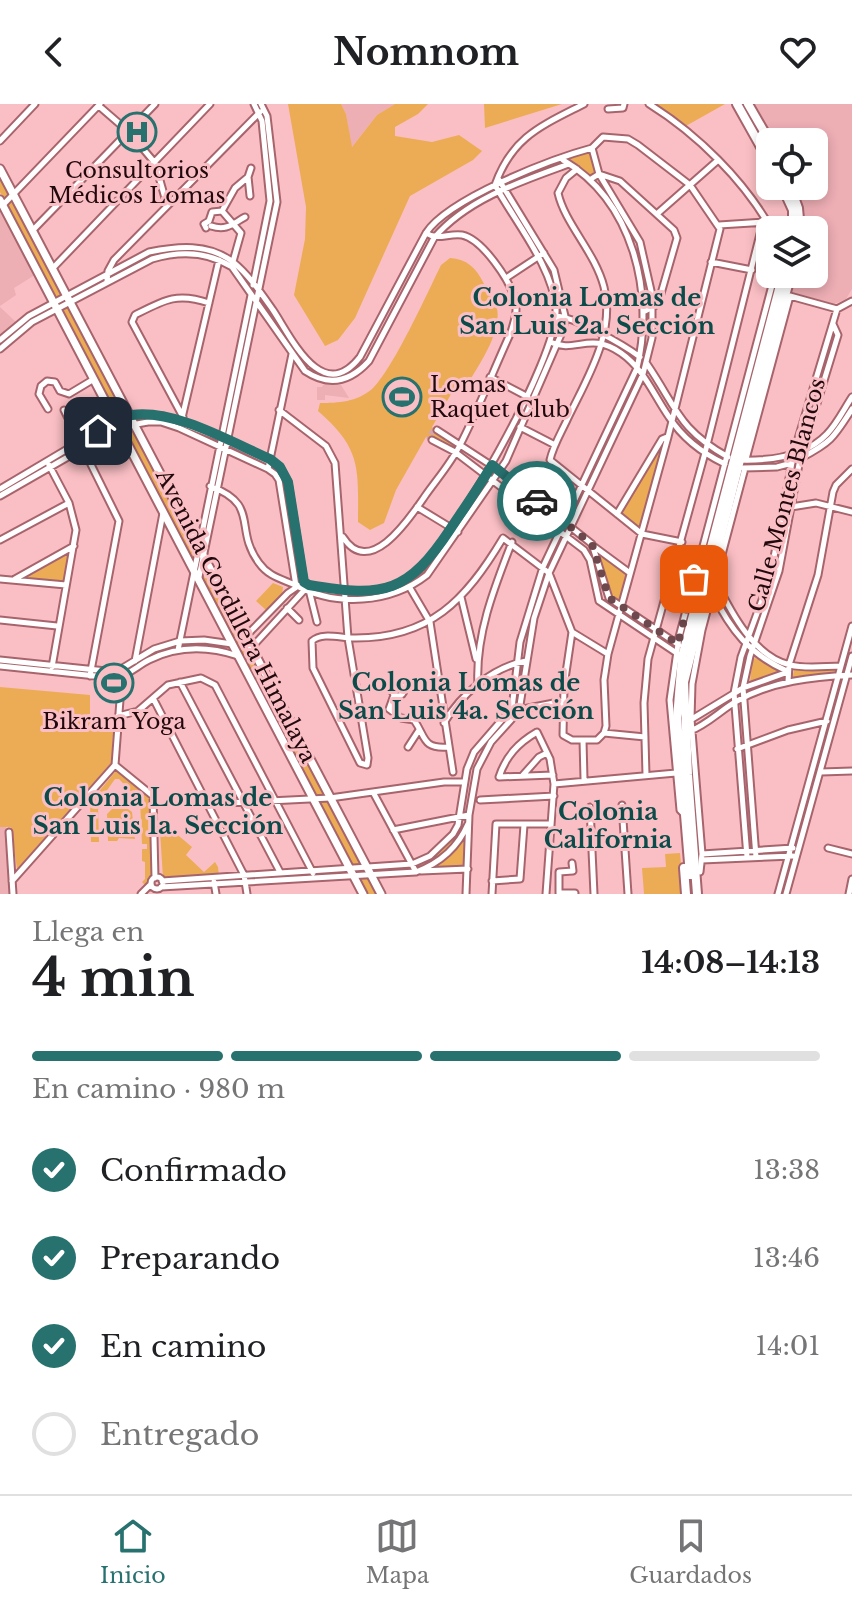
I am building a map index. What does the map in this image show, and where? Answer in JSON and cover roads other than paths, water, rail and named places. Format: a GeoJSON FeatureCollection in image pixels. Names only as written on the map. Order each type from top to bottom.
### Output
{"type":"FeatureCollection","features":[{"type":"Feature","properties":{"kind":"highway"},"geometry":{"type":"LineString","coordinates":[[737,104],[756,138]]}},
{"type":"Feature","properties":{"kind":"highway"},"geometry":{"type":"LineString","coordinates":[[748,104],[762,128]]}},
{"type":"Feature","properties":{"kind":"highway"},"geometry":{"type":"LineString","coordinates":[[752,132],[756,136]]}},
{"type":"Feature","properties":{"kind":"highway"},"geometry":{"type":"LineString","coordinates":[[752,404],[780,288]]}},
{"type":"Feature","properties":{"kind":"highway"},"geometry":{"type":"LineString","coordinates":[[692,894],[682,837],[685,828],[681,773],[689,726],[683,650],[787,288]]}},
{"type":"Feature","properties":{"kind":"highway"},"geometry":{"type":"LineString","coordinates":[[692,894],[677,697],[683,650],[736,462]]}},
{"type":"Feature","properties":{"kind":"highway"},"geometry":{"type":"LineString","coordinates":[[677,697],[689,726],[679,749]]}},
{"type":"Feature","properties":{"kind":"highway"},"geometry":{"type":"LineString","coordinates":[[681,773],[693,788],[703,894]]}},
{"type":"Feature","properties":{"kind":"main road","name":"Avenida Cordillera Himalaya"},"geometry":{"type":"LineString","coordinates":[[0,169],[381,894]]}},
{"type":"Feature","properties":{"kind":"main road","name":"Avenida Cordillera Himalaya"},"geometry":{"type":"LineString","coordinates":[[2,202],[365,894]]}},
{"type":"Feature","properties":{"kind":"main road"},"geometry":{"type":"LineString","coordinates":[[198,578],[217,579]]}},
{"type":"Feature","properties":{"kind":"main road"},"geometry":{"type":"LineString","coordinates":[[282,739],[291,736],[294,729]]}},
{"type":"Feature","properties":{"kind":"main road"},"geometry":{"type":"LineString","coordinates":[[365,894],[371,890],[381,894]]}},
{"type":"Feature","properties":{"kind":"street"},"geometry":{"type":"LineString","coordinates":[[0,141],[35,104]]}},
{"type":"Feature","properties":{"kind":"street"},"geometry":{"type":"LineString","coordinates":[[33,230],[155,104]]}},
{"type":"Feature","properties":{"kind":"street"},"geometry":{"type":"LineString","coordinates":[[53,268],[210,104]]}},
{"type":"Feature","properties":{"kind":"street"},"geometry":{"type":"LineString","coordinates":[[223,439],[258,303],[273,202],[267,116],[254,104]]}},
{"type":"Feature","properties":{"kind":"street"},"geometry":{"type":"LineString","coordinates":[[246,636],[296,586],[307,584],[345,591],[374,590],[406,580],[426,564],[486,475],[550,342],[556,316],[550,282],[498,192],[498,172],[524,138],[584,104]]}},
{"type":"Feature","properties":{"kind":"street"},"geometry":{"type":"LineString","coordinates":[[608,109],[623,108],[624,104]]}},
{"type":"Feature","properties":{"kind":"street"},"geometry":{"type":"LineString","coordinates":[[649,104],[683,129],[717,161],[751,197],[762,216]]}},
{"type":"Feature","properties":{"kind":"street"},"geometry":{"type":"LineString","coordinates":[[2,202],[100,105],[129,132],[155,163],[168,206]]}},
{"type":"Feature","properties":{"kind":"street"},"geometry":{"type":"LineString","coordinates":[[107,281],[114,260],[261,108]]}},
{"type":"Feature","properties":{"kind":"street"},"geometry":{"type":"LineString","coordinates":[[67,299],[108,271],[149,252],[199,247],[232,265],[254,283],[309,364],[324,372],[345,371],[360,357],[426,233],[436,221],[498,182],[592,148],[603,137],[628,139],[690,185],[719,225],[672,422],[608,654],[604,680],[604,733],[597,740],[568,739],[563,735],[572,632],[549,573],[503,538],[483,571],[461,597],[430,622],[393,634],[348,638],[316,637],[312,641],[313,668],[355,757],[362,765],[367,765],[348,638],[342,535],[332,453],[279,410]]}},
{"type":"Feature","properties":{"kind":"street"},"geometry":{"type":"LineString","coordinates":[[466,894],[472,785],[482,755],[519,711],[534,618],[549,573],[647,363],[653,308],[648,265],[640,242],[599,174],[592,148]]}},
{"type":"Feature","properties":{"kind":"street"},"geometry":{"type":"LineString","coordinates":[[141,894],[160,884],[281,876],[314,877],[367,867],[412,864],[430,856],[445,843],[458,825],[464,782],[474,752],[512,708],[516,663],[527,612],[543,567],[640,357],[645,311],[636,258],[620,221],[591,179],[563,159]]}},
{"type":"Feature","properties":{"kind":"street"},"geometry":{"type":"LineString","coordinates":[[658,213],[717,161]]}},
{"type":"Feature","properties":{"kind":"street"},"geometry":{"type":"LineString","coordinates":[[0,340],[67,299],[152,259],[172,253],[193,253],[232,265],[299,365],[320,379],[337,381],[352,378],[369,361],[434,238],[444,227],[498,192],[570,164]]}},
{"type":"Feature","properties":{"kind":"street"},"geometry":{"type":"LineString","coordinates":[[250,196],[248,177],[251,168]]}},
{"type":"Feature","properties":{"kind":"street"},"geometry":{"type":"LineString","coordinates":[[577,169],[566,178],[558,193],[594,258],[605,289],[603,335],[550,460],[642,534],[682,542]]}},
{"type":"Feature","properties":{"kind":"street"},"geometry":{"type":"LineString","coordinates":[[591,179],[599,174]]}},
{"type":"Feature","properties":{"kind":"street"},"geometry":{"type":"LineString","coordinates":[[599,174],[620,181],[658,213],[674,230],[677,238],[662,295],[653,308],[645,311]]}},
{"type":"Feature","properties":{"kind":"street"},"geometry":{"type":"LineString","coordinates":[[222,211],[235,188],[248,177]]}},
{"type":"Feature","properties":{"kind":"street"},"geometry":{"type":"LineString","coordinates":[[214,488],[240,503],[246,536],[260,564],[279,580],[310,594],[345,599],[376,598],[410,588],[434,567],[500,471],[558,346],[565,316],[560,287],[544,253],[498,182]]}},
{"type":"Feature","properties":{"kind":"street"},"geometry":{"type":"LineString","coordinates":[[178,650],[204,553],[251,294],[273,202]]}},
{"type":"Feature","properties":{"kind":"street"},"geometry":{"type":"LineString","coordinates":[[222,211],[212,212],[210,224],[224,229],[245,217]]}},
{"type":"Feature","properties":{"kind":"street"},"geometry":{"type":"LineString","coordinates":[[222,211],[241,233],[232,265]]}},
{"type":"Feature","properties":{"kind":"street"},"geometry":{"type":"LineString","coordinates":[[719,225],[756,223]]}},
{"type":"Feature","properties":{"kind":"street"},"geometry":{"type":"LineString","coordinates":[[342,535],[356,549],[369,550],[383,546],[397,534],[460,444],[516,316],[515,301],[506,278],[484,249],[471,238],[458,234],[434,238],[426,233]]}},
{"type":"Feature","properties":{"kind":"street"},"geometry":{"type":"LineString","coordinates":[[506,278],[544,253]]}},
{"type":"Feature","properties":{"kind":"street"},"geometry":{"type":"LineString","coordinates":[[646,775],[645,678],[756,255]]}},
{"type":"Feature","properties":{"kind":"street"},"geometry":{"type":"LineString","coordinates":[[179,428],[219,260]]}},
{"type":"Feature","properties":{"kind":"street"},"geometry":{"type":"LineString","coordinates":[[711,262],[752,270]]}},
{"type":"Feature","properties":{"kind":"street"},"geometry":{"type":"LineString","coordinates":[[396,288],[404,293]]}},
{"type":"Feature","properties":{"kind":"street"},"geometry":{"type":"LineString","coordinates":[[700,872],[702,857],[689,726],[694,672],[715,581],[772,288]]}},
{"type":"Feature","properties":{"kind":"street"},"geometry":{"type":"LineString","coordinates":[[182,419],[132,322],[135,315],[173,297],[190,296],[209,303]]}},
{"type":"Feature","properties":{"kind":"street"},"geometry":{"type":"LineString","coordinates":[[736,462],[790,296],[837,309],[852,301]]}},
{"type":"Feature","properties":{"kind":"street","name":"Calle Montes Blancos"},"geometry":{"type":"LineString","coordinates":[[747,854],[734,693],[746,645],[770,578],[791,463],[837,309]]}},
{"type":"Feature","properties":{"kind":"street"},"geometry":{"type":"LineString","coordinates":[[267,316],[275,312]]}},
{"type":"Feature","properties":{"kind":"street"},"geometry":{"type":"LineString","coordinates":[[556,316],[565,316],[640,357],[692,433],[736,462],[771,460],[803,449],[831,431],[852,397]]}},
{"type":"Feature","properties":{"kind":"street"},"geometry":{"type":"LineString","coordinates":[[0,349],[30,319]]}},
{"type":"Feature","properties":{"kind":"street","name":"Calle Montes Blancos"},"geometry":{"type":"LineString","coordinates":[[756,853],[743,688],[776,581],[800,459],[838,335],[833,323]]}},
{"type":"Feature","properties":{"kind":"street"},"geometry":{"type":"LineString","coordinates":[[550,342],[558,346],[593,341],[620,352],[643,374],[672,422],[690,442],[705,453],[736,462],[777,467],[800,459],[835,438],[852,409]]}},
{"type":"Feature","properties":{"kind":"street"},"geometry":{"type":"LineString","coordinates":[[268,469],[292,354]]}},
{"type":"Feature","properties":{"kind":"street"},"geometry":{"type":"LineString","coordinates":[[288,370],[299,365]]}},
{"type":"Feature","properties":{"kind":"street"},"geometry":{"type":"LineString","coordinates":[[336,372],[337,381]]}},
{"type":"Feature","properties":{"kind":"street"},"geometry":{"type":"LineString","coordinates":[[490,377],[534,400]]}},
{"type":"Feature","properties":{"kind":"street"},"geometry":{"type":"LineString","coordinates":[[48,409],[39,394],[41,386],[47,381],[55,382],[60,391],[69,394],[94,379]]}},
{"type":"Feature","properties":{"kind":"street"},"geometry":{"type":"LineString","coordinates":[[64,410],[119,521],[90,676]]}},
{"type":"Feature","properties":{"kind":"street"},"geometry":{"type":"LineString","coordinates":[[0,489],[131,415],[182,419],[270,459],[280,467],[288,482],[307,584],[252,647]]}},
{"type":"Feature","properties":{"kind":"street"},"geometry":{"type":"LineString","coordinates":[[118,424],[161,422],[268,469],[279,480],[296,586]]}},
{"type":"Feature","properties":{"kind":"street"},"geometry":{"type":"LineString","coordinates":[[513,424],[555,445]]}},
{"type":"Feature","properties":{"kind":"street"},"geometry":{"type":"LineString","coordinates":[[440,432],[492,465],[630,573]]}},
{"type":"Feature","properties":{"kind":"street"},"geometry":{"type":"LineString","coordinates":[[617,514],[662,439],[668,437]]}},
{"type":"Feature","properties":{"kind":"street"},"geometry":{"type":"LineString","coordinates":[[432,440],[455,452],[586,553],[599,601],[654,639],[683,650]]}},
{"type":"Feature","properties":{"kind":"street"},"geometry":{"type":"LineString","coordinates":[[48,464],[75,520],[75,545],[57,626],[52,669]]}},
{"type":"Feature","properties":{"kind":"street"},"geometry":{"type":"LineString","coordinates":[[788,682],[788,668],[818,575],[836,485],[852,469]]}},
{"type":"Feature","properties":{"kind":"street"},"geometry":{"type":"LineString","coordinates":[[0,496],[13,484]]}},
{"type":"Feature","properties":{"kind":"street"},"geometry":{"type":"LineString","coordinates":[[487,491],[502,487]]}},
{"type":"Feature","properties":{"kind":"street"},"geometry":{"type":"LineString","coordinates":[[198,578],[198,544],[214,488]]}},
{"type":"Feature","properties":{"kind":"street"},"geometry":{"type":"LineString","coordinates":[[0,540],[69,503]]}},
{"type":"Feature","properties":{"kind":"street"},"geometry":{"type":"LineString","coordinates":[[785,507],[808,503],[852,512]]}},
{"type":"Feature","properties":{"kind":"street"},"geometry":{"type":"LineString","coordinates":[[417,507],[458,532]]}},
{"type":"Feature","properties":{"kind":"street"},"geometry":{"type":"LineString","coordinates":[[135,670],[163,513]]}},
{"type":"Feature","properties":{"kind":"street"},"geometry":{"type":"LineString","coordinates":[[476,660],[493,589],[512,542]]}},
{"type":"Feature","properties":{"kind":"street"},"geometry":{"type":"LineString","coordinates":[[592,544],[607,594],[683,650]]}},
{"type":"Feature","properties":{"kind":"street"},"geometry":{"type":"LineString","coordinates":[[15,579],[75,545]]}},
{"type":"Feature","properties":{"kind":"street"},"geometry":{"type":"LineString","coordinates":[[0,579],[66,585]]}},
{"type":"Feature","properties":{"kind":"street"},"geometry":{"type":"LineString","coordinates":[[406,580],[430,622],[453,772]]}},
{"type":"Feature","properties":{"kind":"street"},"geometry":{"type":"LineString","coordinates":[[715,581],[733,615],[749,636],[788,668]]}},
{"type":"Feature","properties":{"kind":"street"},"geometry":{"type":"LineString","coordinates":[[712,593],[727,621],[752,651],[788,668]]}},
{"type":"Feature","properties":{"kind":"street"},"geometry":{"type":"LineString","coordinates":[[310,594],[317,622]]}},
{"type":"Feature","properties":{"kind":"street"},"geometry":{"type":"LineString","coordinates":[[461,597],[476,660],[478,686]]}},
{"type":"Feature","properties":{"kind":"street"},"geometry":{"type":"LineString","coordinates":[[287,608],[299,620]]}},
{"type":"Feature","properties":{"kind":"street"},"geometry":{"type":"LineString","coordinates":[[0,620],[57,626]]}},
{"type":"Feature","properties":{"kind":"street"},"geometry":{"type":"LineString","coordinates":[[778,894],[794,852],[817,772],[852,626]]}},
{"type":"Feature","properties":{"kind":"street"},"geometry":{"type":"LineString","coordinates":[[572,632],[608,654]]}},
{"type":"Feature","properties":{"kind":"street"},"geometry":{"type":"LineString","coordinates":[[12,881],[115,765],[122,674],[154,649],[180,641],[233,644]]}},
{"type":"Feature","properties":{"kind":"street"},"geometry":{"type":"LineString","coordinates":[[0,663],[90,676],[122,674],[178,650],[206,648],[239,656]]}},
{"type":"Feature","properties":{"kind":"street"},"geometry":{"type":"LineString","coordinates":[[554,784],[681,773],[670,700],[683,650]]}},
{"type":"Feature","properties":{"kind":"street"},"geometry":{"type":"LineString","coordinates":[[830,721],[849,675],[852,656]]}},
{"type":"Feature","properties":{"kind":"street"},"geometry":{"type":"LineString","coordinates":[[444,723],[453,707],[478,686],[516,663],[526,661]]}},
{"type":"Feature","properties":{"kind":"street"},"geometry":{"type":"LineString","coordinates":[[689,726],[734,693],[788,668],[850,666]]}},
{"type":"Feature","properties":{"kind":"street"},"geometry":{"type":"LineString","coordinates":[[52,669],[92,669],[122,674]]}},
{"type":"Feature","properties":{"kind":"street"},"geometry":{"type":"LineString","coordinates":[[689,726],[742,698],[788,682],[849,675]]}},
{"type":"Feature","properties":{"kind":"street"},"geometry":{"type":"LineString","coordinates":[[118,716],[138,711],[168,685],[201,678],[215,685],[314,877]]}},
{"type":"Feature","properties":{"kind":"street"},"geometry":{"type":"LineString","coordinates":[[180,682],[281,876]]}},
{"type":"Feature","properties":{"kind":"street"},"geometry":{"type":"LineString","coordinates":[[394,695],[389,709],[401,718],[414,720],[426,743],[434,747],[448,747]]}},
{"type":"Feature","properties":{"kind":"street"},"geometry":{"type":"LineString","coordinates":[[153,698],[245,878],[247,894]]}},
{"type":"Feature","properties":{"kind":"street"},"geometry":{"type":"LineString","coordinates":[[512,708],[519,711],[564,701]]}},
{"type":"Feature","properties":{"kind":"street"},"geometry":{"type":"LineString","coordinates":[[737,749],[788,730],[830,721]]}},
{"type":"Feature","properties":{"kind":"street"},"geometry":{"type":"LineString","coordinates":[[408,747],[420,729]]}},
{"type":"Feature","properties":{"kind":"street"},"geometry":{"type":"LineString","coordinates":[[546,894],[554,784],[553,775],[547,753],[537,732],[523,740],[504,763],[499,777],[553,775]]}},
{"type":"Feature","properties":{"kind":"street"},"geometry":{"type":"LineString","coordinates":[[604,733],[645,737]]}},
{"type":"Feature","properties":{"kind":"street"},"geometry":{"type":"LineString","coordinates":[[583,740],[584,779]]}},
{"type":"Feature","properties":{"kind":"street"},"geometry":{"type":"LineString","coordinates":[[522,775],[532,763],[547,753]]}},
{"type":"Feature","properties":{"kind":"street"},"geometry":{"type":"LineString","coordinates":[[115,765],[153,796],[155,868],[160,884]]}},
{"type":"Feature","properties":{"kind":"street"},"geometry":{"type":"LineString","coordinates":[[817,772],[852,771]]}},
{"type":"Feature","properties":{"kind":"street"},"geometry":{"type":"LineString","coordinates":[[207,804],[330,798],[464,782]]}},
{"type":"Feature","properties":{"kind":"street"},"geometry":{"type":"LineString","coordinates":[[373,791],[416,872]]}},
{"type":"Feature","properties":{"kind":"street"},"geometry":{"type":"LineString","coordinates":[[480,800],[554,796]]}},
{"type":"Feature","properties":{"kind":"street"},"geometry":{"type":"LineString","coordinates":[[622,805],[628,894]]}},
{"type":"Feature","properties":{"kind":"street"},"geometry":{"type":"LineString","coordinates":[[594,894],[590,811],[622,813]]}},
{"type":"Feature","properties":{"kind":"street"},"geometry":{"type":"LineString","coordinates":[[393,830],[469,815]]}},
{"type":"Feature","properties":{"kind":"street"},"geometry":{"type":"LineString","coordinates":[[416,872],[454,848],[462,837],[469,815]]}},
{"type":"Feature","properties":{"kind":"street"},"geometry":{"type":"LineString","coordinates":[[492,894],[496,824],[551,824]]}},
{"type":"Feature","properties":{"kind":"street"},"geometry":{"type":"LineString","coordinates":[[492,881],[520,879],[524,825]]}},
{"type":"Feature","properties":{"kind":"street"},"geometry":{"type":"LineString","coordinates":[[9,832],[13,894]]}},
{"type":"Feature","properties":{"kind":"street"},"geometry":{"type":"LineString","coordinates":[[828,848],[852,854]]}},
{"type":"Feature","properties":{"kind":"street"},"geometry":{"type":"LineString","coordinates":[[702,857],[794,852]]}},
{"type":"Feature","properties":{"kind":"street"},"geometry":{"type":"LineString","coordinates":[[786,894],[794,852]]}},
{"type":"Feature","properties":{"kind":"street"},"geometry":{"type":"LineString","coordinates":[[572,863],[573,871],[559,872],[559,893],[575,893]]}},
{"type":"Feature","properties":{"kind":"street"},"geometry":{"type":"LineString","coordinates":[[281,876],[312,870],[372,875],[468,869]]}},
{"type":"Feature","properties":{"kind":"street"},"geometry":{"type":"LineString","coordinates":[[849,894],[852,879]]}},
{"type":"Feature","properties":{"kind":"street"},"geometry":{"type":"LineString","coordinates":[[214,881],[216,894]]}},
{"type":"Feature","properties":{"kind":"street"},"geometry":{"type":"LineString","coordinates":[[547,884],[558,882]]}},
{"type":"Feature","properties":{"kind":"street"},"geometry":{"type":"LineString","coordinates":[[147,894],[160,884]]}},
{"type":"Feature","properties":{"kind":"tunnel"},"geometry":{"type":"LineString","coordinates":[[432,440],[429,438],[434,428],[437,430]]}},
{"type":"Feature","properties":{"kind":"place","name":"Consultorios Médicos Lomas"},"geometry":{"type":"Point","coordinates":[137,132]}},
{"type":"Feature","properties":{"kind":"place","name":"Lomas Raquet Club"},"geometry":{"type":"Point","coordinates":[402,397]}},
{"type":"Feature","properties":{"kind":"place","name":"Bikram Yoga"},"geometry":{"type":"Point","coordinates":[114,683]}},
{"type":"Feature","properties":{"kind":"district","name":"Colonia Lomas de San Luis 2a. Sección"},"geometry":{"type":"Point","coordinates":[587,311]}},
{"type":"Feature","properties":{"kind":"district","name":"Colonia Lomas de San Luis 4a. Sección"},"geometry":{"type":"Point","coordinates":[466,696]}},
{"type":"Feature","properties":{"kind":"district","name":"Colonia Lomas de San Luis 1a. Sección"},"geometry":{"type":"Point","coordinates":[158,811]}},
{"type":"Feature","properties":{"kind":"district","name":"Colonia California"},"geometry":{"type":"Point","coordinates":[608,825]}}]}
